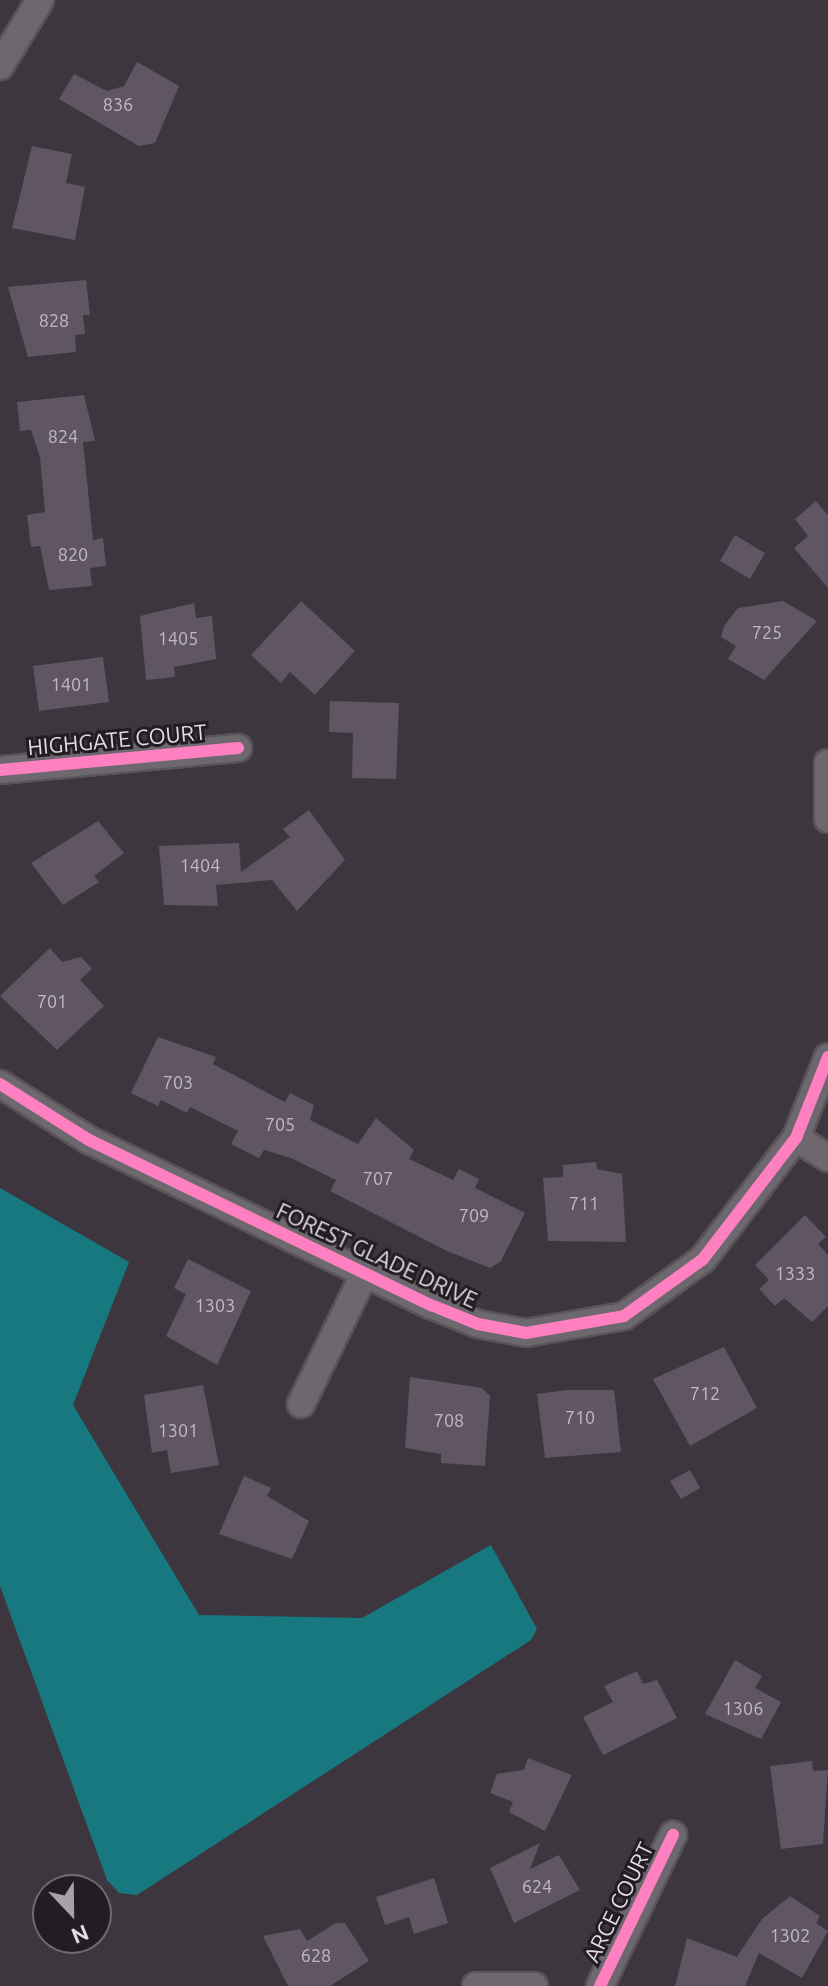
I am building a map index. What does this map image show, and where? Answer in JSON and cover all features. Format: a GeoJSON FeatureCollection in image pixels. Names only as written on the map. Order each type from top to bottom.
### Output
{"type":"FeatureCollection","features":[{"type":"Feature","properties":{"kind":"street"},"geometry":{"type":"LineString","coordinates":[[0,66],[40,0]]}},
{"type":"Feature","properties":{"kind":"street","name":"HIGHGATE COURT"},"geometry":{"type":"LineString","coordinates":[[0,770],[238,748]]}},
{"type":"Feature","properties":{"kind":"street"},"geometry":{"type":"LineString","coordinates":[[828,763],[828,819]]}},
{"type":"Feature","properties":{"kind":"street","name":"FOREST GLADE DRIVE"},"geometry":{"type":"LineString","coordinates":[[0,1084],[89,1140],[365,1273],[478,1324],[526,1333],[624,1316],[703,1259],[796,1138],[828,1057]]}},
{"type":"Feature","properties":{"kind":"street"},"geometry":{"type":"LineString","coordinates":[[796,1138],[828,1158]]}},
{"type":"Feature","properties":{"kind":"street"},"geometry":{"type":"LineString","coordinates":[[301,1404],[365,1273]]}},
{"type":"Feature","properties":{"kind":"street","name":"ARCE COURT"},"geometry":{"type":"LineString","coordinates":[[600,1986],[673,1835]]}},
{"type":"Feature","properties":{"kind":"street"},"geometry":{"type":"LineString","coordinates":[[476,1986],[534,1986]]}},
{"type":"Feature","properties":{"kind":"water"},"geometry":{"type":"Polygon","coordinates":[[[0,1188],[129,1262],[73,1405],[199,1615],[362,1618],[491,1545],[537,1629],[531,1640],[137,1895],[119,1893],[112,1885],[112,1874],[105,1874],[0,1586],[0,1188]]]}},
{"type":"Feature","properties":{"kind":"building"},"geometry":{"type":"Polygon","coordinates":[[[137,62],[179,86],[155,143],[139,146],[59,99],[74,74],[107,91],[124,86],[137,62]]]}},
{"type":"Feature","properties":{"kind":"building"},"geometry":{"type":"Polygon","coordinates":[[[32,146],[72,154],[66,183],[85,187],[75,240],[12,228],[32,146]]]}},
{"type":"Feature","properties":{"kind":"building"},"geometry":{"type":"Polygon","coordinates":[[[86,280],[90,315],[83,315],[85,334],[75,335],[76,352],[28,357],[8,287],[86,280]]]}},
{"type":"Feature","properties":{"kind":"building"},"geometry":{"type":"Polygon","coordinates":[[[84,395],[95,441],[83,442],[93,540],[103,538],[106,566],[90,568],[92,586],[49,590],[40,546],[31,547],[27,515],[45,512],[40,457],[31,430],[20,431],[17,402],[84,395]]]}},
{"type":"Feature","properties":{"kind":"building"},"geometry":{"type":"Polygon","coordinates":[[[816,501],[828,515],[828,588],[794,548],[808,536],[795,519],[816,501]]]}},
{"type":"Feature","properties":{"kind":"building"},"geometry":{"type":"Polygon","coordinates":[[[735,535],[765,553],[750,579],[720,561],[735,535]]]}},
{"type":"Feature","properties":{"kind":"building"},"geometry":{"type":"Polygon","coordinates":[[[301,601],[355,651],[315,695],[290,672],[281,683],[251,655],[301,601]]]}},
{"type":"Feature","properties":{"kind":"building"},"geometry":{"type":"Polygon","coordinates":[[[783,601],[817,621],[764,680],[728,659],[736,646],[721,637],[724,626],[738,608],[783,601]]]}},
{"type":"Feature","properties":{"kind":"building"},"geometry":{"type":"Polygon","coordinates":[[[194,603],[196,618],[212,616],[216,659],[174,667],[175,677],[146,680],[140,616],[194,603]]]}},
{"type":"Feature","properties":{"kind":"building"},"geometry":{"type":"Polygon","coordinates":[[[103,657],[109,702],[39,711],[33,666],[103,657]]]}},
{"type":"Feature","properties":{"kind":"building"},"geometry":{"type":"Polygon","coordinates":[[[330,701],[399,703],[396,779],[352,778],[353,733],[329,732],[330,701]]]}},
{"type":"Feature","properties":{"kind":"building"},"geometry":{"type":"Polygon","coordinates":[[[309,810],[345,860],[297,911],[272,880],[216,885],[218,906],[164,905],[159,846],[239,843],[241,872],[290,837],[283,829],[309,810]]]}},
{"type":"Feature","properties":{"kind":"building"},"geometry":{"type":"Polygon","coordinates":[[[98,821],[124,853],[94,876],[99,882],[63,905],[31,863],[98,821]]]}},
{"type":"Feature","properties":{"kind":"building"},"geometry":{"type":"Polygon","coordinates":[[[50,948],[62,962],[81,957],[92,969],[80,980],[104,1006],[57,1050],[0,996],[50,948]]]}},
{"type":"Feature","properties":{"kind":"building"},"geometry":{"type":"Polygon","coordinates":[[[158,1037],[216,1057],[213,1064],[285,1102],[290,1093],[314,1105],[310,1120],[358,1144],[376,1118],[414,1150],[409,1159],[453,1180],[459,1169],[479,1179],[475,1188],[525,1213],[501,1261],[490,1268],[447,1251],[330,1191],[336,1180],[291,1158],[264,1150],[259,1158],[231,1144],[238,1131],[190,1107],[187,1113],[161,1100],[158,1106],[131,1093],[158,1037]]]}},
{"type":"Feature","properties":{"kind":"building"},"geometry":{"type":"Polygon","coordinates":[[[596,1162],[597,1169],[622,1174],[626,1242],[548,1241],[543,1178],[563,1177],[563,1165],[596,1162]]]}},
{"type":"Feature","properties":{"kind":"building"},"geometry":{"type":"Polygon","coordinates":[[[805,1215],[826,1237],[818,1244],[828,1255],[828,1306],[812,1322],[784,1298],[775,1306],[759,1289],[769,1280],[755,1265],[805,1215]]]}},
{"type":"Feature","properties":{"kind":"building"},"geometry":{"type":"Polygon","coordinates":[[[188,1259],[251,1291],[217,1365],[166,1336],[186,1294],[174,1288],[188,1259]]]}},
{"type":"Feature","properties":{"kind":"building"},"geometry":{"type":"Polygon","coordinates":[[[724,1347],[757,1408],[690,1446],[653,1379],[724,1347]]]}},
{"type":"Feature","properties":{"kind":"building"},"geometry":{"type":"Polygon","coordinates":[[[410,1377],[482,1388],[490,1396],[485,1466],[441,1463],[441,1454],[405,1448],[410,1377]]]}},
{"type":"Feature","properties":{"kind":"building"},"geometry":{"type":"Polygon","coordinates":[[[203,1385],[219,1465],[171,1473],[167,1450],[152,1453],[144,1395],[203,1385]]]}},
{"type":"Feature","properties":{"kind":"building"},"geometry":{"type":"Polygon","coordinates":[[[567,1390],[614,1390],[621,1452],[545,1458],[537,1394],[567,1390]]]}},
{"type":"Feature","properties":{"kind":"building"},"geometry":{"type":"Polygon","coordinates":[[[690,1470],[700,1488],[681,1499],[670,1481],[690,1470]]]}},
{"type":"Feature","properties":{"kind":"building"},"geometry":{"type":"Polygon","coordinates":[[[244,1476],[271,1488],[267,1496],[309,1521],[292,1559],[219,1534],[244,1476]]]}},
{"type":"Feature","properties":{"kind":"building"},"geometry":{"type":"Polygon","coordinates":[[[735,1660],[762,1676],[755,1688],[781,1702],[761,1739],[705,1714],[735,1660]]]}},
{"type":"Feature","properties":{"kind":"building"},"geometry":{"type":"Polygon","coordinates":[[[637,1671],[643,1684],[657,1680],[677,1718],[603,1755],[583,1717],[613,1702],[604,1686],[637,1671]]]}},
{"type":"Feature","properties":{"kind":"building"},"geometry":{"type":"Polygon","coordinates":[[[528,1758],[572,1775],[545,1831],[509,1812],[513,1802],[490,1793],[497,1774],[524,1770],[528,1758]]]}},
{"type":"Feature","properties":{"kind":"building"},"geometry":{"type":"Polygon","coordinates":[[[812,1761],[813,1771],[828,1770],[823,1844],[781,1849],[770,1766],[812,1761]]]}},
{"type":"Feature","properties":{"kind":"building"},"geometry":{"type":"Polygon","coordinates":[[[540,1843],[530,1869],[559,1855],[580,1890],[514,1923],[490,1868],[540,1843]]]}},
{"type":"Feature","properties":{"kind":"building"},"geometry":{"type":"Polygon","coordinates":[[[434,1878],[448,1923],[414,1934],[409,1917],[385,1925],[376,1897],[434,1878]]]}},
{"type":"Feature","properties":{"kind":"building"},"geometry":{"type":"Polygon","coordinates":[[[790,1896],[820,1916],[816,1923],[828,1931],[802,1978],[759,1953],[745,1986],[675,1986],[687,1938],[737,1957],[762,1919],[790,1896]]]}},
{"type":"Feature","properties":{"kind":"building"},"geometry":{"type":"Polygon","coordinates":[[[336,1923],[345,1923],[369,1961],[330,1986],[288,1986],[263,1936],[300,1929],[307,1941],[336,1923]]]}},
{"type":"Feature","properties":{"kind":"cycle path"},"geometry":{"type":"LineString","coordinates":[[0,770],[238,748]]}},
{"type":"Feature","properties":{"kind":"cycle path"},"geometry":{"type":"LineString","coordinates":[[0,1084],[89,1140],[431,1305],[478,1324],[526,1333],[624,1316],[703,1259],[796,1138],[828,1057]]}},
{"type":"Feature","properties":{"kind":"cycle path"},"geometry":{"type":"LineString","coordinates":[[600,1986],[673,1835]]}}]}
